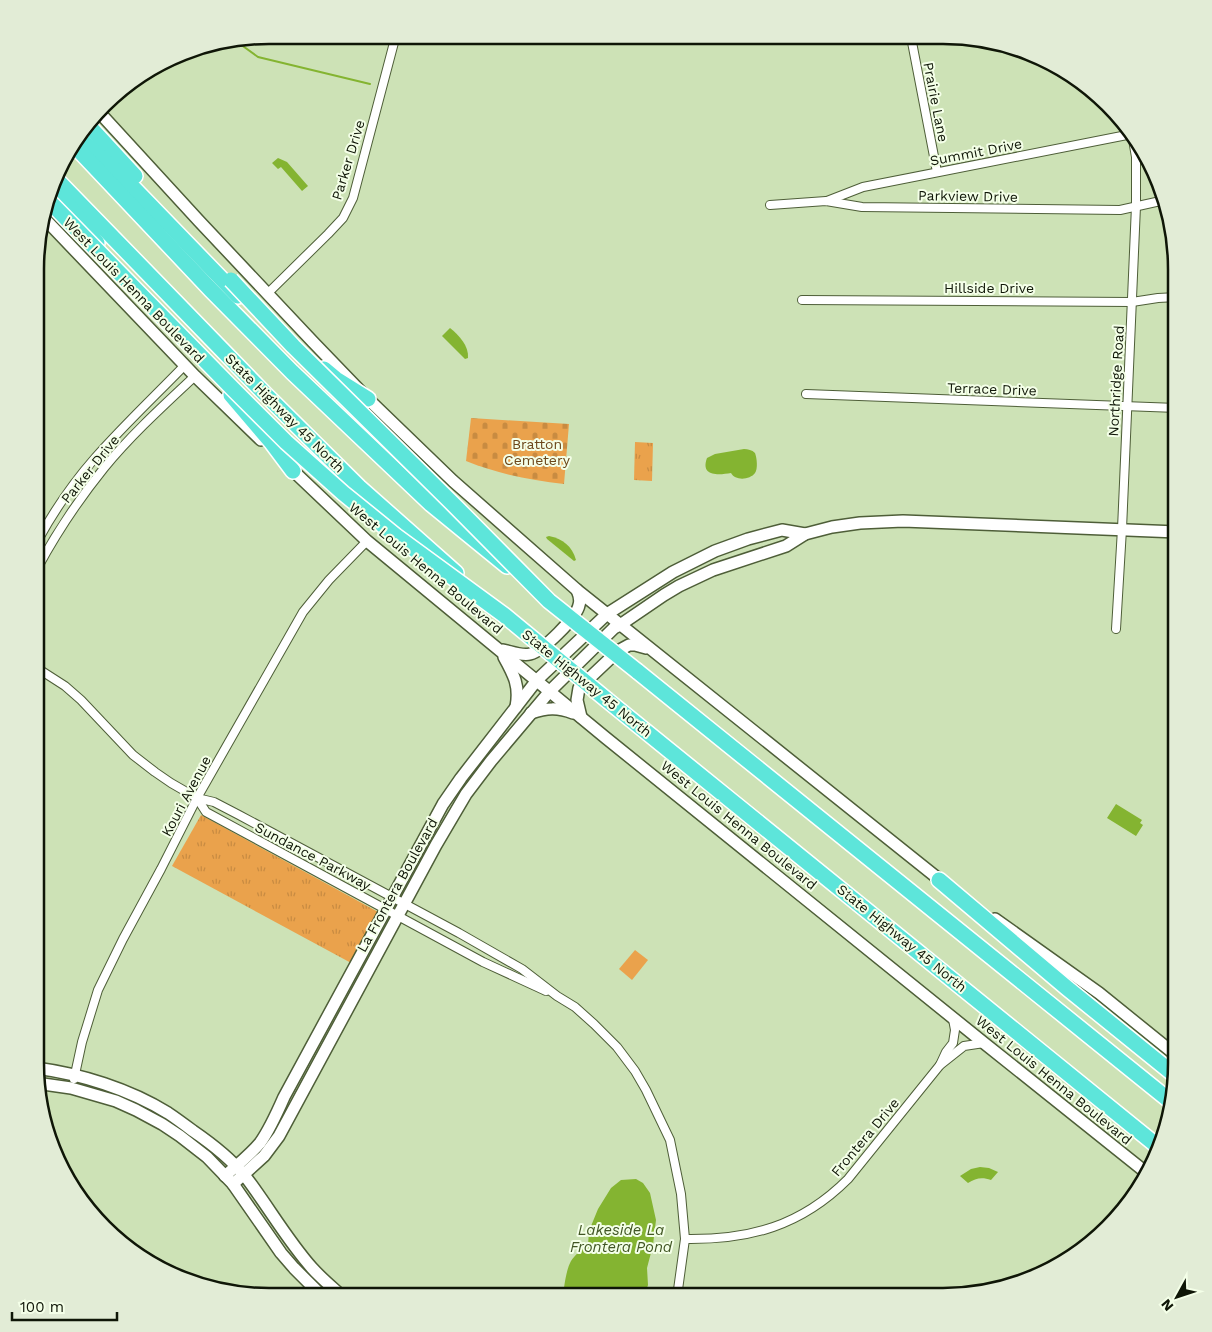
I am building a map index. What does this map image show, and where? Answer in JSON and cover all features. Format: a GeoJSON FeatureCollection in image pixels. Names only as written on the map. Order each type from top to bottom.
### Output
{"type":"FeatureCollection","features":[{"type":"Feature","properties":{"kind":"highway"},"geometry":{"type":"LineString","coordinates":[[92,129],[294,346],[548,601]]}},
{"type":"Feature","properties":{"kind":"highway"},"geometry":{"type":"LineString","coordinates":[[83,142],[120,174],[247,305],[336,379],[368,399]]}},
{"type":"Feature","properties":{"kind":"highway"},"geometry":{"type":"LineString","coordinates":[[78,150],[211,290],[292,372],[431,504],[548,601],[1165,1097]]}},
{"type":"Feature","properties":{"kind":"highway","name":"State Highway 45 North"},"geometry":{"type":"LineString","coordinates":[[61,184],[266,395],[359,487],[504,616],[1153,1143]]}},
{"type":"Feature","properties":{"kind":"highway"},"geometry":{"type":"LineString","coordinates":[[59,189],[104,253],[272,443],[294,471]]}},
{"type":"Feature","properties":{"kind":"highway"},"geometry":{"type":"LineString","coordinates":[[53,205],[286,442],[343,493],[396,536],[504,616]]}},
{"type":"Feature","properties":{"kind":"highway"},"geometry":{"type":"LineString","coordinates":[[939,880],[1168,1071]]}},
{"type":"Feature","properties":{"kind":"main road"},"geometry":{"type":"LineString","coordinates":[[103,117],[368,399],[461,488],[577,590],[939,880],[1099,993],[1168,1049]]}},
{"type":"Feature","properties":{"kind":"main road","name":"West Louis Henna Boulevard"},"geometry":{"type":"LineString","coordinates":[[48,223],[195,376],[367,541],[953,1019],[1142,1169]]}},
{"type":"Feature","properties":{"kind":"main road"},"geometry":{"type":"LineString","coordinates":[[806,534],[841,526],[888,521],[1168,532]]}},
{"type":"Feature","properties":{"kind":"main road","name":"La Frontera Boulevard"},"geometry":{"type":"LineString","coordinates":[[240,1170],[275,1118],[284,1097],[447,798],[537,680],[607,614],[672,572],[716,550],[748,539],[782,530],[806,534]]}},
{"type":"Feature","properties":{"kind":"main road","name":"La Frontera Boulevard"},"geometry":{"type":"LineString","coordinates":[[229,1180],[240,1170],[264,1156],[279,1136],[404,904],[466,794],[550,691],[614,628],[664,595],[713,570],[786,546],[806,534]]}},
{"type":"Feature","properties":{"kind":"main road"},"geometry":{"type":"LineString","coordinates":[[706,555],[713,570]]}},
{"type":"Feature","properties":{"kind":"main road"},"geometry":{"type":"LineString","coordinates":[[499,649],[528,655],[547,644],[576,614],[580,603],[577,590]]}},
{"type":"Feature","properties":{"kind":"main road"},"geometry":{"type":"LineString","coordinates":[[582,717],[577,700],[579,688],[618,651],[635,645],[650,649]]}},
{"type":"Feature","properties":{"kind":"main road"},"geometry":{"type":"LineString","coordinates":[[499,649],[513,673],[517,686],[516,709]]}},
{"type":"Feature","properties":{"kind":"main road"},"geometry":{"type":"LineString","coordinates":[[531,713],[550,708],[560,708],[582,717]]}},
{"type":"Feature","properties":{"kind":"main road"},"geometry":{"type":"LineString","coordinates":[[44,1069],[75,1075],[141,1099],[168,1113],[215,1146],[240,1170],[300,1253],[313,1269],[333,1288]]}},
{"type":"Feature","properties":{"kind":"main road"},"geometry":{"type":"LineString","coordinates":[[45,1084],[71,1088],[116,1101],[162,1124],[180,1136],[207,1157],[229,1180],[281,1253],[315,1288]]}},
{"type":"Feature","properties":{"kind":"street","name":"Parker Drive"},"geometry":{"type":"LineString","coordinates":[[268,294],[343,218],[353,198],[394,44]]}},
{"type":"Feature","properties":{"kind":"street","name":"Prairie Lane"},"geometry":{"type":"LineString","coordinates":[[912,44],[937,172]]}},
{"type":"Feature","properties":{"kind":"street","name":"Summit Drive"},"geometry":{"type":"LineString","coordinates":[[826,201],[863,187],[1124,135]]}},
{"type":"Feature","properties":{"kind":"street","name":"Northridge Road"},"geometry":{"type":"LineString","coordinates":[[1116,629],[1136,206],[1135,151]]}},
{"type":"Feature","properties":{"kind":"street","name":"Parkview Drive"},"geometry":{"type":"LineString","coordinates":[[770,205],[826,201],[862,207],[1120,210],[1158,202]]}},
{"type":"Feature","properties":{"kind":"street","name":"Hillside Drive"},"geometry":{"type":"LineString","coordinates":[[802,300],[1132,302],[1168,297]]}},
{"type":"Feature","properties":{"kind":"street","name":"Parker Drive"},"geometry":{"type":"LineString","coordinates":[[44,529],[52,515],[94,460],[134,416],[185,365]]}},
{"type":"Feature","properties":{"kind":"street","name":"Parker Drive"},"geometry":{"type":"LineString","coordinates":[[44,554],[64,522],[104,468],[130,439],[195,376]]}},
{"type":"Feature","properties":{"kind":"street","name":"Terrace Drive"},"geometry":{"type":"LineString","coordinates":[[806,394],[1168,408]]}},
{"type":"Feature","properties":{"kind":"street"},"geometry":{"type":"LineString","coordinates":[[94,460],[104,468]]}},
{"type":"Feature","properties":{"kind":"street","name":"Kouri Avenue"},"geometry":{"type":"LineString","coordinates":[[71,1088],[91,1009],[98,990],[197,798],[303,612],[329,580],[367,541]]}},
{"type":"Feature","properties":{"kind":"street","name":"Sundance Parkway"},"geometry":{"type":"LineString","coordinates":[[44,672],[66,686],[133,755],[171,784],[197,798],[214,802],[240,815],[522,969],[557,996],[575,1007],[594,1024],[617,1047],[635,1071],[670,1140],[681,1194],[684,1239],[678,1288]]}},
{"type":"Feature","properties":{"kind":"street","name":"Sundance Parkway"},"geometry":{"type":"LineString","coordinates":[[197,798],[206,812],[483,962],[557,996]]}},
{"type":"Feature","properties":{"kind":"street"},"geometry":{"type":"LineString","coordinates":[[940,1065],[953,1043],[955,1030],[953,1019]]}},
{"type":"Feature","properties":{"kind":"street"},"geometry":{"type":"LineString","coordinates":[[940,1065],[964,1046],[984,1043]]}},
{"type":"Feature","properties":{"kind":"street","name":"Frontera Drive"},"geometry":{"type":"LineString","coordinates":[[684,1239],[725,1238],[763,1231],[792,1220],[819,1204],[848,1179],[940,1065]]}},
{"type":"Feature","properties":{"kind":"green space","name":"Bratton Cemetery"},"geometry":{"type":"Polygon","coordinates":[[[471,418],[569,424],[564,484],[514,476],[466,461],[471,418]]]}},
{"type":"Feature","properties":{"kind":"green space"},"geometry":{"type":"Polygon","coordinates":[[[635,442],[653,443],[652,481],[634,480],[635,442]]]}},
{"type":"Feature","properties":{"kind":"green space"},"geometry":{"type":"Polygon","coordinates":[[[201,815],[380,913],[353,964],[172,866],[201,815]]]}},
{"type":"Feature","properties":{"kind":"green space"},"geometry":{"type":"Polygon","coordinates":[[[635,950],[648,960],[632,980],[619,969],[635,950]]]}},
{"type":"Feature","properties":{"kind":"water"},"geometry":{"type":"Polygon","coordinates":[[[278,158],[287,162],[308,186],[302,191],[281,167],[278,169],[272,163],[278,158]]]}},
{"type":"Feature","properties":{"kind":"water"},"geometry":{"type":"Polygon","coordinates":[[[450,328],[463,341],[467,349],[468,358],[465,359],[442,336],[450,328]]]}},
{"type":"Feature","properties":{"kind":"water"},"geometry":{"type":"Polygon","coordinates":[[[744,449],[755,453],[756,471],[750,477],[743,479],[733,476],[731,473],[716,474],[708,472],[706,469],[707,458],[715,454],[744,449]]]}},
{"type":"Feature","properties":{"kind":"water"},"geometry":{"type":"Polygon","coordinates":[[[546,537],[559,539],[566,544],[576,560],[574,561],[547,539],[546,537]]]}},
{"type":"Feature","properties":{"kind":"water"},"geometry":{"type":"Polygon","coordinates":[[[1116,804],[1142,820],[1140,823],[1143,825],[1136,836],[1107,818],[1116,804]]]}},
{"type":"Feature","properties":{"kind":"water"},"geometry":{"type":"Polygon","coordinates":[[[980,1167],[998,1172],[991,1180],[979,1178],[968,1183],[960,1176],[971,1169],[980,1167]]]}},
{"type":"Feature","properties":{"kind":"water","name":"Lakeside La Frontera Pond"},"geometry":{"type":"Polygon","coordinates":[[[636,1179],[643,1183],[650,1193],[656,1220],[653,1245],[647,1268],[647,1288],[564,1288],[571,1261],[588,1245],[589,1231],[598,1209],[611,1188],[621,1180],[636,1179]]]}},
{"type":"Feature","properties":{"kind":"waterway"},"geometry":{"type":"LineString","coordinates":[[242,46],[258,57],[370,84]]}}]}
